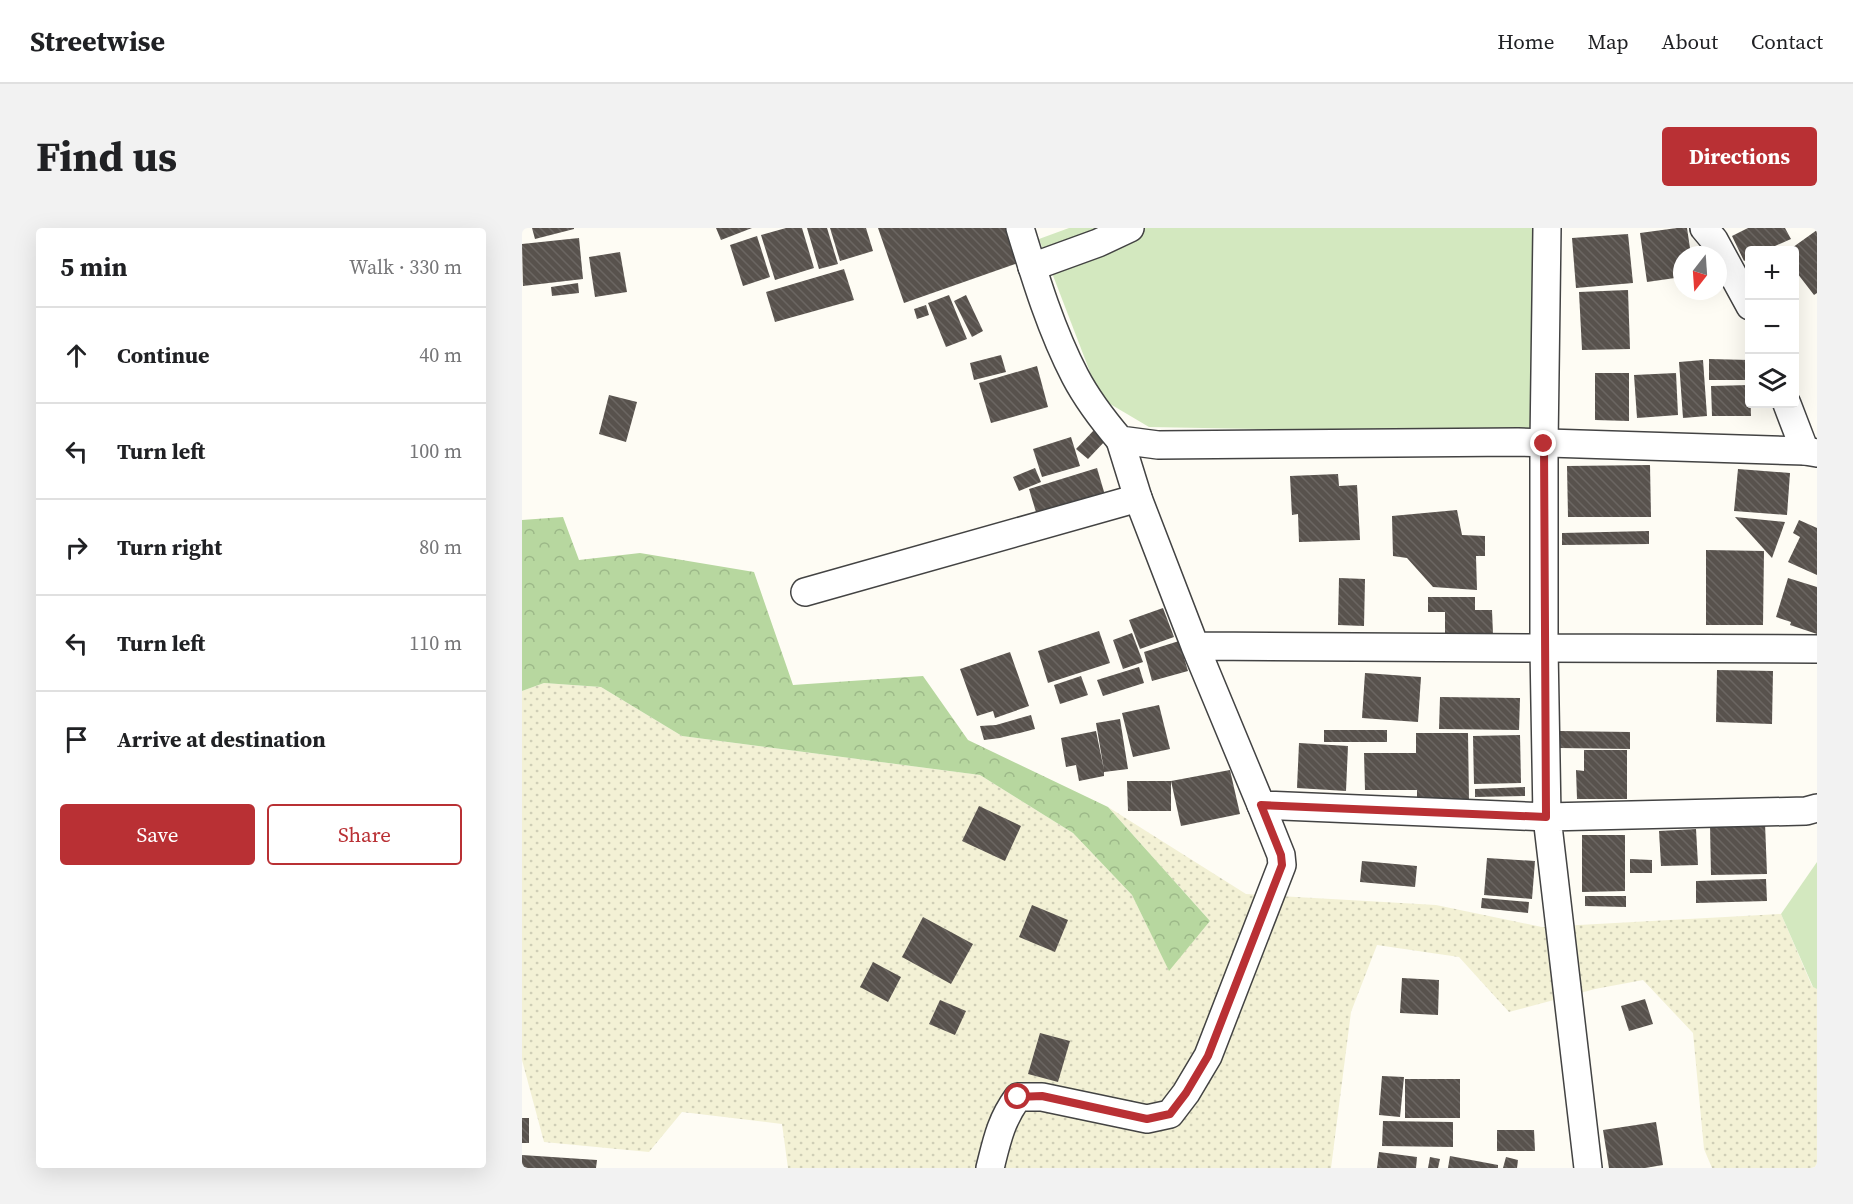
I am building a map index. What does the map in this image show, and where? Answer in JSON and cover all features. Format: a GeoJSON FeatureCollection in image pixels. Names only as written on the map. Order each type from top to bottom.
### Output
{"type":"FeatureCollection","features":[{"type":"Feature","properties":{"kind":"street"},"geometry":{"type":"LineString","coordinates":[[990,1168],[999,1130],[1006,1113],[1018,1097],[1042,1096],[1147,1119],[1170,1114],[1186,1093],[1208,1056],[1282,865],[1281,855],[1195,646],[1138,498],[1120,440],[1098,414],[1074,375],[1032,267],[1020,228]]}},
{"type":"Feature","properties":{"kind":"street"},"geometry":{"type":"LineString","coordinates":[[1032,267],[1098,243],[1130,228]]}},
{"type":"Feature","properties":{"kind":"street"},"geometry":{"type":"LineString","coordinates":[[1523,228],[1561,228]]}},
{"type":"Feature","properties":{"kind":"street"},"geometry":{"type":"LineString","coordinates":[[1547,228],[1544,444],[1546,817],[1588,1168]]}},
{"type":"Feature","properties":{"kind":"street"},"geometry":{"type":"LineString","coordinates":[[1704,228],[1714,240],[1746,300]]}},
{"type":"Feature","properties":{"kind":"street"},"geometry":{"type":"LineString","coordinates":[[1120,440],[1158,445],[1506,442],[1811,452],[1789,408]]}},
{"type":"Feature","properties":{"kind":"street"},"geometry":{"type":"LineString","coordinates":[[805,592],[1138,498]]}},
{"type":"Feature","properties":{"kind":"street"},"geometry":{"type":"LineString","coordinates":[[1195,646],[1817,649]]}},
{"type":"Feature","properties":{"kind":"street"},"geometry":{"type":"LineString","coordinates":[[1261,805],[1546,817],[1806,811],[1817,808]]}},
{"type":"Feature","properties":{"kind":"shaded area"},"geometry":{"type":"Polygon","coordinates":[[[544,683],[601,687],[682,736],[980,775],[1073,833],[1132,895],[1169,970],[1210,921],[1108,807],[1246,894],[1436,905],[1542,927],[1781,914],[1812,986],[1817,989],[1817,1168],[1712,1168],[1704,1149],[1693,1033],[1643,980],[1595,989],[1509,1012],[1459,957],[1377,945],[1351,1012],[1331,1168],[788,1168],[782,1124],[682,1112],[649,1152],[544,1142],[522,1060],[522,691],[544,683]]]}},
{"type":"Feature","properties":{"kind":"green space"},"geometry":{"type":"Polygon","coordinates":[[[1069,228],[1541,228],[1538,434],[1149,427],[1100,398],[1039,239],[1069,228]]]}},
{"type":"Feature","properties":{"kind":"green space"},"geometry":{"type":"Polygon","coordinates":[[[563,517],[579,560],[640,553],[754,572],[793,685],[923,676],[968,740],[1108,807],[1210,921],[1169,971],[1132,895],[1073,833],[980,775],[682,736],[601,687],[544,683],[522,691],[522,520],[563,517]]]}},
{"type":"Feature","properties":{"kind":"green space"},"geometry":{"type":"Polygon","coordinates":[[[1817,862],[1817,989],[1813,987],[1781,914],[1817,862]]]}},
{"type":"Feature","properties":{"kind":"building"},"geometry":{"type":"Polygon","coordinates":[[[532,228],[574,228],[574,229],[535,239],[532,228]]]}},
{"type":"Feature","properties":{"kind":"building"},"geometry":{"type":"Polygon","coordinates":[[[716,228],[752,228],[721,240],[716,228]]]}},
{"type":"Feature","properties":{"kind":"building"},"geometry":{"type":"Polygon","coordinates":[[[786,228],[802,228],[814,268],[775,280],[761,235],[786,228]]]}},
{"type":"Feature","properties":{"kind":"building"},"geometry":{"type":"Polygon","coordinates":[[[807,228],[827,228],[838,264],[819,269],[807,228]]]}},
{"type":"Feature","properties":{"kind":"building"},"geometry":{"type":"Polygon","coordinates":[[[830,228],[866,228],[873,251],[840,261],[830,228]]]}},
{"type":"Feature","properties":{"kind":"building"},"geometry":{"type":"Polygon","coordinates":[[[878,228],[1009,228],[1021,262],[904,303],[878,228]]]}},
{"type":"Feature","properties":{"kind":"building"},"geometry":{"type":"Polygon","coordinates":[[[1687,228],[1690,246],[1673,246],[1673,278],[1647,282],[1640,233],[1687,228]]]}},
{"type":"Feature","properties":{"kind":"building"},"geometry":{"type":"Polygon","coordinates":[[[1748,228],[1785,228],[1791,239],[1775,246],[1745,246],[1744,261],[1732,236],[1748,228]]]}},
{"type":"Feature","properties":{"kind":"building"},"geometry":{"type":"Polygon","coordinates":[[[1817,230],[1817,293],[1814,295],[1799,276],[1799,246],[1795,246],[1817,230]]]}},
{"type":"Feature","properties":{"kind":"building"},"geometry":{"type":"Polygon","coordinates":[[[1628,234],[1633,283],[1576,288],[1572,238],[1628,234]]]}},
{"type":"Feature","properties":{"kind":"building"},"geometry":{"type":"Polygon","coordinates":[[[757,236],[770,277],[743,286],[730,245],[757,236]]]}},
{"type":"Feature","properties":{"kind":"building"},"geometry":{"type":"Polygon","coordinates":[[[579,238],[583,279],[523,286],[522,244],[579,238]]]}},
{"type":"Feature","properties":{"kind":"building"},"geometry":{"type":"Polygon","coordinates":[[[620,252],[627,292],[595,297],[589,257],[620,252]]]}},
{"type":"Feature","properties":{"kind":"building"},"geometry":{"type":"Polygon","coordinates":[[[844,269],[854,300],[775,322],[766,292],[844,269]]]}},
{"type":"Feature","properties":{"kind":"building"},"geometry":{"type":"Polygon","coordinates":[[[578,283],[579,293],[552,296],[551,287],[578,283]]]}},
{"type":"Feature","properties":{"kind":"building"},"geometry":{"type":"Polygon","coordinates":[[[1628,290],[1630,349],[1582,350],[1579,292],[1628,290]]]}},
{"type":"Feature","properties":{"kind":"building"},"geometry":{"type":"Polygon","coordinates":[[[949,295],[967,339],[946,347],[928,303],[949,295]]]}},
{"type":"Feature","properties":{"kind":"building"},"geometry":{"type":"Polygon","coordinates":[[[966,295],[983,331],[972,337],[954,301],[966,295]]]}},
{"type":"Feature","properties":{"kind":"building"},"geometry":{"type":"Polygon","coordinates":[[[926,305],[929,315],[917,319],[914,309],[926,305]]]}},
{"type":"Feature","properties":{"kind":"building"},"geometry":{"type":"Polygon","coordinates":[[[1001,355],[1006,372],[974,380],[970,363],[1001,355]]]}},
{"type":"Feature","properties":{"kind":"building"},"geometry":{"type":"Polygon","coordinates":[[[1709,359],[1745,360],[1745,380],[1709,380],[1709,359]]]}},
{"type":"Feature","properties":{"kind":"building"},"geometry":{"type":"Polygon","coordinates":[[[1703,360],[1707,416],[1683,418],[1679,362],[1703,360]]]}},
{"type":"Feature","properties":{"kind":"building"},"geometry":{"type":"Polygon","coordinates":[[[1037,366],[1048,407],[991,423],[979,383],[1037,366]]]}},
{"type":"Feature","properties":{"kind":"building"},"geometry":{"type":"Polygon","coordinates":[[[1595,373],[1629,373],[1629,421],[1595,420],[1595,373]]]}},
{"type":"Feature","properties":{"kind":"building"},"geometry":{"type":"Polygon","coordinates":[[[1676,373],[1678,415],[1637,418],[1634,375],[1676,373]]]}},
{"type":"Feature","properties":{"kind":"building"},"geometry":{"type":"Polygon","coordinates":[[[1745,385],[1745,408],[1751,408],[1751,416],[1712,416],[1711,386],[1745,385]]]}},
{"type":"Feature","properties":{"kind":"building"},"geometry":{"type":"Polygon","coordinates":[[[609,395],[637,402],[626,442],[599,434],[609,395]]]}},
{"type":"Feature","properties":{"kind":"building"},"geometry":{"type":"Polygon","coordinates":[[[1095,429],[1107,439],[1088,459],[1076,449],[1095,429]]]}},
{"type":"Feature","properties":{"kind":"building"},"geometry":{"type":"Polygon","coordinates":[[[1071,437],[1080,466],[1042,477],[1033,449],[1071,437]]]}},
{"type":"Feature","properties":{"kind":"building"},"geometry":{"type":"Polygon","coordinates":[[[1650,465],[1651,517],[1568,517],[1567,466],[1650,465]]]}},
{"type":"Feature","properties":{"kind":"building"},"geometry":{"type":"Polygon","coordinates":[[[1035,468],[1041,482],[1019,491],[1013,477],[1035,468]]]}},
{"type":"Feature","properties":{"kind":"building"},"geometry":{"type":"Polygon","coordinates":[[[1097,468],[1107,502],[1039,522],[1029,489],[1097,468]]]}},
{"type":"Feature","properties":{"kind":"building"},"geometry":{"type":"Polygon","coordinates":[[[1738,469],[1790,473],[1787,515],[1734,511],[1738,469]]]}},
{"type":"Feature","properties":{"kind":"building"},"geometry":{"type":"Polygon","coordinates":[[[1338,474],[1339,486],[1357,485],[1360,540],[1299,542],[1298,514],[1292,515],[1290,476],[1338,474]]]}},
{"type":"Feature","properties":{"kind":"building"},"geometry":{"type":"Polygon","coordinates":[[[1457,510],[1462,535],[1485,536],[1485,556],[1476,556],[1477,590],[1433,587],[1407,558],[1393,556],[1392,516],[1457,510]]]}},
{"type":"Feature","properties":{"kind":"building"},"geometry":{"type":"Polygon","coordinates":[[[1735,517],[1785,522],[1772,558],[1735,517]]]}},
{"type":"Feature","properties":{"kind":"building"},"geometry":{"type":"Polygon","coordinates":[[[1799,520],[1817,528],[1817,575],[1788,562],[1800,537],[1793,533],[1799,520]]]}},
{"type":"Feature","properties":{"kind":"building"},"geometry":{"type":"Polygon","coordinates":[[[1649,531],[1649,544],[1562,545],[1562,533],[1649,531]]]}},
{"type":"Feature","properties":{"kind":"building"},"geometry":{"type":"Polygon","coordinates":[[[1706,550],[1764,551],[1763,625],[1706,625],[1706,550]]]}},
{"type":"Feature","properties":{"kind":"building"},"geometry":{"type":"Polygon","coordinates":[[[1339,578],[1365,579],[1364,626],[1338,625],[1339,578]]]}},
{"type":"Feature","properties":{"kind":"building"},"geometry":{"type":"Polygon","coordinates":[[[1788,578],[1817,587],[1817,634],[1790,625],[1791,622],[1776,617],[1788,578]]]}},
{"type":"Feature","properties":{"kind":"building"},"geometry":{"type":"Polygon","coordinates":[[[1428,597],[1475,597],[1475,610],[1492,610],[1493,634],[1445,634],[1445,612],[1428,612],[1428,597]]]}},
{"type":"Feature","properties":{"kind":"building"},"geometry":{"type":"Polygon","coordinates":[[[1163,608],[1174,637],[1140,649],[1129,620],[1163,608]]]}},
{"type":"Feature","properties":{"kind":"building"},"geometry":{"type":"Polygon","coordinates":[[[1099,631],[1110,663],[1048,683],[1038,651],[1099,631]]]}},
{"type":"Feature","properties":{"kind":"building"},"geometry":{"type":"Polygon","coordinates":[[[1132,633],[1143,662],[1123,669],[1113,640],[1132,633]]]}},
{"type":"Feature","properties":{"kind":"building"},"geometry":{"type":"Polygon","coordinates":[[[1179,641],[1188,671],[1152,681],[1144,652],[1179,641]]]}},
{"type":"Feature","properties":{"kind":"building"},"geometry":{"type":"Polygon","coordinates":[[[1010,652],[1029,706],[995,718],[993,711],[977,716],[960,669],[1010,652]]]}},
{"type":"Feature","properties":{"kind":"building"},"geometry":{"type":"Polygon","coordinates":[[[1139,667],[1144,683],[1103,696],[1097,680],[1139,667]]]}},
{"type":"Feature","properties":{"kind":"building"},"geometry":{"type":"Polygon","coordinates":[[[1717,670],[1773,671],[1772,724],[1716,722],[1717,670]]]}},
{"type":"Feature","properties":{"kind":"building"},"geometry":{"type":"Polygon","coordinates":[[[1365,673],[1421,677],[1418,722],[1362,718],[1365,673]]]}},
{"type":"Feature","properties":{"kind":"building"},"geometry":{"type":"Polygon","coordinates":[[[1081,676],[1088,695],[1060,704],[1054,685],[1081,676]]]}},
{"type":"Feature","properties":{"kind":"building"},"geometry":{"type":"Polygon","coordinates":[[[1440,697],[1520,698],[1519,730],[1439,729],[1440,697]]]}},
{"type":"Feature","properties":{"kind":"building"},"geometry":{"type":"Polygon","coordinates":[[[1159,705],[1170,749],[1133,757],[1122,713],[1159,705]]]}},
{"type":"Feature","properties":{"kind":"building"},"geometry":{"type":"Polygon","coordinates":[[[1031,715],[1035,729],[984,740],[980,726],[996,725],[1031,715]]]}},
{"type":"Feature","properties":{"kind":"building"},"geometry":{"type":"Polygon","coordinates":[[[1120,719],[1128,769],[1104,772],[1104,776],[1079,781],[1076,765],[1066,767],[1061,738],[1096,731],[1104,770],[1096,723],[1120,719]]]}},
{"type":"Feature","properties":{"kind":"building"},"geometry":{"type":"Polygon","coordinates":[[[1324,730],[1387,730],[1387,742],[1324,742],[1324,730]]]}},
{"type":"Feature","properties":{"kind":"building"},"geometry":{"type":"Polygon","coordinates":[[[1560,731],[1630,732],[1630,749],[1559,748],[1560,731]]]}},
{"type":"Feature","properties":{"kind":"building"},"geometry":{"type":"Polygon","coordinates":[[[1416,733],[1468,733],[1469,801],[1417,801],[1417,790],[1365,790],[1364,753],[1416,753],[1416,733]]]}},
{"type":"Feature","properties":{"kind":"building"},"geometry":{"type":"Polygon","coordinates":[[[1520,735],[1521,783],[1474,784],[1473,736],[1520,735]]]}},
{"type":"Feature","properties":{"kind":"building"},"geometry":{"type":"Polygon","coordinates":[[[1299,743],[1348,746],[1346,791],[1297,788],[1299,743]]]}},
{"type":"Feature","properties":{"kind":"building"},"geometry":{"type":"Polygon","coordinates":[[[1584,750],[1627,750],[1627,799],[1577,799],[1576,770],[1584,771],[1584,750]]]}},
{"type":"Feature","properties":{"kind":"building"},"geometry":{"type":"Polygon","coordinates":[[[1230,770],[1240,814],[1181,826],[1171,781],[1230,770]]]}},
{"type":"Feature","properties":{"kind":"building"},"geometry":{"type":"Polygon","coordinates":[[[1127,781],[1171,781],[1171,811],[1128,811],[1127,781]]]}},
{"type":"Feature","properties":{"kind":"building"},"geometry":{"type":"Polygon","coordinates":[[[1525,787],[1525,796],[1475,797],[1475,789],[1525,787]]]}},
{"type":"Feature","properties":{"kind":"building"},"geometry":{"type":"Polygon","coordinates":[[[979,806],[1021,826],[1005,861],[962,841],[979,806]]]}},
{"type":"Feature","properties":{"kind":"building"},"geometry":{"type":"Polygon","coordinates":[[[1765,823],[1767,874],[1711,875],[1710,825],[1765,823]]]}},
{"type":"Feature","properties":{"kind":"building"},"geometry":{"type":"Polygon","coordinates":[[[1696,829],[1698,865],[1661,866],[1659,831],[1696,829]]]}},
{"type":"Feature","properties":{"kind":"building"},"geometry":{"type":"Polygon","coordinates":[[[1582,835],[1625,835],[1625,891],[1582,892],[1582,835]]]}},
{"type":"Feature","properties":{"kind":"building"},"geometry":{"type":"Polygon","coordinates":[[[1487,858],[1535,861],[1532,899],[1484,895],[1487,858]]]}},
{"type":"Feature","properties":{"kind":"building"},"geometry":{"type":"Polygon","coordinates":[[[1630,859],[1652,860],[1652,873],[1630,873],[1630,859]]]}},
{"type":"Feature","properties":{"kind":"building"},"geometry":{"type":"Polygon","coordinates":[[[1362,861],[1417,866],[1415,887],[1360,882],[1362,861]]]}},
{"type":"Feature","properties":{"kind":"building"},"geometry":{"type":"Polygon","coordinates":[[[1766,879],[1767,901],[1696,903],[1696,881],[1766,879]]]}},
{"type":"Feature","properties":{"kind":"building"},"geometry":{"type":"Polygon","coordinates":[[[1585,896],[1626,896],[1626,907],[1585,906],[1585,896]]]}},
{"type":"Feature","properties":{"kind":"building"},"geometry":{"type":"Polygon","coordinates":[[[1482,898],[1529,902],[1528,913],[1481,908],[1482,898]]]}},
{"type":"Feature","properties":{"kind":"building"},"geometry":{"type":"Polygon","coordinates":[[[1032,905],[1068,920],[1055,952],[1019,937],[1032,905]]]}},
{"type":"Feature","properties":{"kind":"building"},"geometry":{"type":"Polygon","coordinates":[[[923,917],[973,944],[951,984],[902,957],[923,917]]]}},
{"type":"Feature","properties":{"kind":"building"},"geometry":{"type":"Polygon","coordinates":[[[873,962],[901,977],[888,1002],[860,987],[873,962]]]}},
{"type":"Feature","properties":{"kind":"building"},"geometry":{"type":"Polygon","coordinates":[[[1402,978],[1439,980],[1438,1015],[1400,1013],[1402,978]]]}},
{"type":"Feature","properties":{"kind":"building"},"geometry":{"type":"Polygon","coordinates":[[[1645,999],[1653,1024],[1629,1031],[1621,1006],[1645,999]]]}},
{"type":"Feature","properties":{"kind":"building"},"geometry":{"type":"Polygon","coordinates":[[[940,1000],[966,1011],[955,1035],[929,1024],[940,1000]]]}},
{"type":"Feature","properties":{"kind":"building"},"geometry":{"type":"Polygon","coordinates":[[[1040,1033],[1070,1041],[1058,1082],[1028,1074],[1040,1033]]]}},
{"type":"Feature","properties":{"kind":"building"},"geometry":{"type":"Polygon","coordinates":[[[1382,1076],[1404,1077],[1400,1117],[1379,1115],[1382,1076]]]}},
{"type":"Feature","properties":{"kind":"building"},"geometry":{"type":"Polygon","coordinates":[[[1405,1079],[1460,1079],[1460,1118],[1405,1118],[1405,1079]]]}},
{"type":"Feature","properties":{"kind":"building"},"geometry":{"type":"Polygon","coordinates":[[[522,1118],[529,1118],[529,1143],[522,1143],[522,1118]]]}},
{"type":"Feature","properties":{"kind":"building"},"geometry":{"type":"Polygon","coordinates":[[[1383,1121],[1453,1122],[1453,1147],[1382,1146],[1383,1121]]]}},
{"type":"Feature","properties":{"kind":"building"},"geometry":{"type":"Polygon","coordinates":[[[1656,1122],[1663,1165],[1645,1168],[1609,1168],[1603,1130],[1656,1122]]]}},
{"type":"Feature","properties":{"kind":"building"},"geometry":{"type":"Polygon","coordinates":[[[1497,1130],[1534,1130],[1535,1151],[1497,1151],[1497,1130]]]}},
{"type":"Feature","properties":{"kind":"building"},"geometry":{"type":"Polygon","coordinates":[[[1379,1152],[1417,1157],[1416,1168],[1377,1168],[1379,1152]]]}},
{"type":"Feature","properties":{"kind":"building"},"geometry":{"type":"Polygon","coordinates":[[[522,1155],[597,1160],[596,1168],[522,1168],[522,1155]]]}},
{"type":"Feature","properties":{"kind":"building"},"geometry":{"type":"Polygon","coordinates":[[[1450,1156],[1498,1165],[1498,1168],[1448,1168],[1450,1156]]]}},
{"type":"Feature","properties":{"kind":"building"},"geometry":{"type":"Polygon","coordinates":[[[1430,1157],[1440,1159],[1438,1168],[1428,1168],[1430,1157]]]}},
{"type":"Feature","properties":{"kind":"building"},"geometry":{"type":"Polygon","coordinates":[[[1506,1157],[1518,1160],[1517,1168],[1503,1168],[1506,1157]]]}},
{"type":"Feature","properties":{"kind":"route"},"geometry":{"type":"LineString","coordinates":[[1018,1097],[1042,1096],[1147,1119],[1170,1114],[1186,1093],[1208,1056],[1282,865],[1281,855],[1261,805],[1282,804],[1546,817],[1544,444]]}}]}
